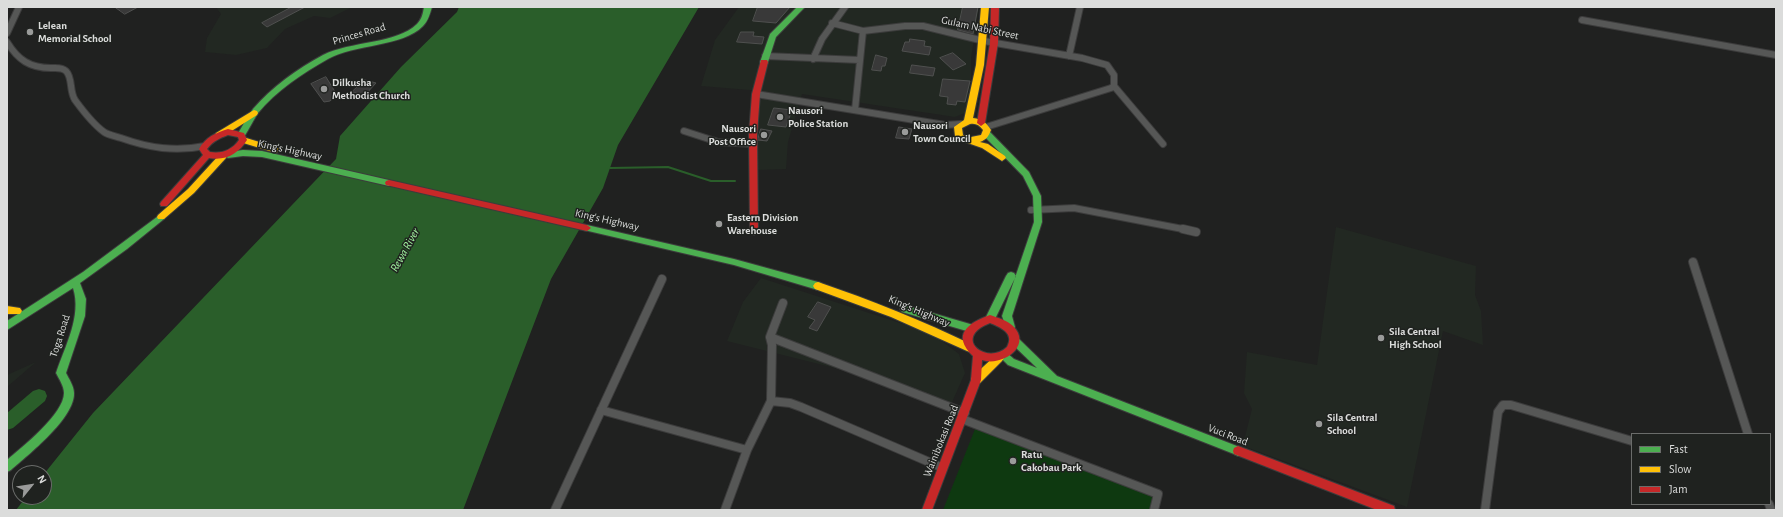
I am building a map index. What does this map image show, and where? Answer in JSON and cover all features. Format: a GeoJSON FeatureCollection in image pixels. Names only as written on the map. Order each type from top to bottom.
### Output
{"type":"FeatureCollection","features":[{"type":"Feature","properties":{"kind":"main road","name":"Princes Road"},"geometry":{"type":"LineString","coordinates":[[205,146],[210,139],[254,113],[294,78],[324,57],[354,46],[404,34],[414,30],[425,19],[428,7]]}},
{"type":"Feature","properties":{"kind":"main road"},"geometry":{"type":"LineString","coordinates":[[754,232],[753,144],[756,94],[765,56],[773,36],[801,7]]}},
{"type":"Feature","properties":{"kind":"main road"},"geometry":{"type":"LineString","coordinates":[[985,7],[984,41],[979,75],[964,122],[957,130],[960,136],[969,141],[985,146],[1004,160],[1028,192],[1038,222],[1007,316],[1014,334],[1015,342],[1012,350],[1001,357],[988,358],[978,355],[970,348],[967,341],[967,334],[970,328],[978,321],[990,319],[1001,321],[1010,327]]}},
{"type":"Feature","properties":{"kind":"main road"},"geometry":{"type":"LineString","coordinates":[[969,141],[980,140],[984,128],[994,43],[995,7]]}},
{"type":"Feature","properties":{"kind":"main road","name":"Princes Road"},"geometry":{"type":"LineString","coordinates":[[225,156],[241,146],[242,138],[254,113]]}},
{"type":"Feature","properties":{"kind":"main road"},"geometry":{"type":"LineString","coordinates":[[964,122],[984,128],[1032,182],[1037,196],[1027,235],[1000,301],[990,319]]}},
{"type":"Feature","properties":{"kind":"main road","name":"King's Highway"},"geometry":{"type":"LineString","coordinates":[[219,134],[236,133],[242,138],[320,165]]}},
{"type":"Feature","properties":{"kind":"main road"},"geometry":{"type":"LineString","coordinates":[[7,317],[62,283],[138,228],[175,194],[207,155],[204,153],[205,146]]}},
{"type":"Feature","properties":{"kind":"main road","name":"King's Highway"},"geometry":{"type":"LineString","coordinates":[[207,155],[214,157],[244,153],[262,154],[320,165],[750,259],[936,319],[970,328]]}},
{"type":"Feature","properties":{"kind":"main road"},"geometry":{"type":"LineString","coordinates":[[7,326],[76,283],[161,218],[202,180],[225,156]]}},
{"type":"Feature","properties":{"kind":"main road","name":"King's Highway"},"geometry":{"type":"LineString","coordinates":[[624,232],[734,262],[853,298],[933,328],[970,348]]}},
{"type":"Feature","properties":{"kind":"main road","name":"Toga Road"},"geometry":{"type":"LineString","coordinates":[[7,466],[59,418],[68,404],[68,392],[62,373],[80,316],[81,299],[76,283]]}},
{"type":"Feature","properties":{"kind":"main road"},"geometry":{"type":"LineString","coordinates":[[7,310],[17,311]]}},
{"type":"Feature","properties":{"kind":"main road","name":"Vuci Road"},"geometry":{"type":"LineString","coordinates":[[1015,342],[1058,382]]}},
{"type":"Feature","properties":{"kind":"main road","name":"Wainibokasi Road"},"geometry":{"type":"LineString","coordinates":[[927,510],[942,468],[964,416],[976,380],[978,355]]}},
{"type":"Feature","properties":{"kind":"main road","name":"Vuci Road"},"geometry":{"type":"LineString","coordinates":[[1001,357],[1058,382],[1390,510]]}},
{"type":"Feature","properties":{"kind":"main road","name":"Wainibokasi Road"},"geometry":{"type":"LineString","coordinates":[[976,380],[1001,357]]}},
{"type":"Feature","properties":{"kind":"street"},"geometry":{"type":"LineString","coordinates":[[7,33],[19,7]]}},
{"type":"Feature","properties":{"kind":"street"},"geometry":{"type":"LineString","coordinates":[[813,59],[822,39],[832,23],[845,7]]}},
{"type":"Feature","properties":{"kind":"street"},"geometry":{"type":"LineString","coordinates":[[1069,56],[1080,7]]}},
{"type":"Feature","properties":{"kind":"street"},"geometry":{"type":"LineString","coordinates":[[1582,20],[1776,55]]}},
{"type":"Feature","properties":{"kind":"street","name":"Gulam Nabi Street"},"geometry":{"type":"LineString","coordinates":[[832,23],[863,31],[905,26],[923,26],[984,41],[1099,62],[1111,70],[1115,80],[1114,86]]}},
{"type":"Feature","properties":{"kind":"street"},"geometry":{"type":"LineString","coordinates":[[855,110],[863,31]]}},
{"type":"Feature","properties":{"kind":"street"},"geometry":{"type":"LineString","coordinates":[[7,42],[18,58],[28,66],[40,68],[62,68],[66,71],[69,75],[70,90],[74,98],[84,111],[105,132],[131,142],[166,150],[192,149],[205,146]]}},
{"type":"Feature","properties":{"kind":"street"},"geometry":{"type":"LineString","coordinates":[[765,56],[860,60]]}},
{"type":"Feature","properties":{"kind":"street"},"geometry":{"type":"LineString","coordinates":[[984,128],[1114,86],[1163,144]]}},
{"type":"Feature","properties":{"kind":"street"},"geometry":{"type":"LineString","coordinates":[[756,94],[785,100],[945,125],[964,122]]}},
{"type":"Feature","properties":{"kind":"street"},"geometry":{"type":"LineString","coordinates":[[945,125],[960,136]]}},
{"type":"Feature","properties":{"kind":"street"},"geometry":{"type":"LineString","coordinates":[[684,131],[710,141],[724,144],[753,144]]}},
{"type":"Feature","properties":{"kind":"street"},"geometry":{"type":"LineString","coordinates":[[1034,210],[1074,208],[1196,232]]}},
{"type":"Feature","properties":{"kind":"street"},"geometry":{"type":"LineString","coordinates":[[1693,262],[1748,433]]}},
{"type":"Feature","properties":{"kind":"street"},"geometry":{"type":"LineString","coordinates":[[556,510],[662,278]]}},
{"type":"Feature","properties":{"kind":"street"},"geometry":{"type":"LineString","coordinates":[[725,510],[747,450],[771,401],[772,345],[770,337],[782,303]]}},
{"type":"Feature","properties":{"kind":"street"},"geometry":{"type":"LineString","coordinates":[[770,337],[1158,494],[1154,510]]}},
{"type":"Feature","properties":{"kind":"street"},"geometry":{"type":"LineString","coordinates":[[771,401],[790,403],[801,407],[942,468]]}},
{"type":"Feature","properties":{"kind":"street"},"geometry":{"type":"LineString","coordinates":[[1485,510],[1498,412],[1503,405],[1511,405],[1631,441]]}},
{"type":"Feature","properties":{"kind":"street"},"geometry":{"type":"LineString","coordinates":[[601,410],[747,450]]}},
{"type":"Feature","properties":{"kind":"shaded area"},"geometry":{"type":"Polygon","coordinates":[[[216,7],[352,7],[330,18],[314,16],[285,29],[267,48],[236,55],[205,52],[207,38],[221,14],[216,7]]]}},
{"type":"Feature","properties":{"kind":"shaded area"},"geometry":{"type":"Polygon","coordinates":[[[739,7],[979,7],[971,58],[971,78],[967,112],[955,117],[802,94],[788,142],[786,169],[756,170],[754,141],[762,91],[701,86],[715,40],[739,7]]]}},
{"type":"Feature","properties":{"kind":"shaded area","name":"Sila Central High School"},"geometry":{"type":"Polygon","coordinates":[[[1336,227],[1476,266],[1475,295],[1481,311],[1483,345],[1443,331],[1407,507],[1238,444],[1245,437],[1252,409],[1244,393],[1247,352],[1317,365],[1336,227]]]}},
{"type":"Feature","properties":{"kind":"shaded area"},"geometry":{"type":"Polygon","coordinates":[[[761,278],[931,333],[959,354],[965,373],[949,409],[894,387],[835,368],[727,341],[743,302],[761,278]]]}},
{"type":"Feature","properties":{"kind":"shaded area"},"geometry":{"type":"Polygon","coordinates":[[[36,362],[7,387],[7,375],[36,362]]]}},
{"type":"Feature","properties":{"kind":"shaded area","name":"Ratu Cakobau Park"},"geometry":{"type":"Polygon","coordinates":[[[975,429],[1154,492],[1150,510],[943,510],[975,429]]]}},
{"type":"Feature","properties":{"kind":"water","name":"Rewa River"},"geometry":{"type":"Polygon","coordinates":[[[459,7],[699,7],[618,145],[603,188],[551,279],[463,510],[16,510],[20,505],[52,505],[51,465],[93,413],[336,159],[340,136],[401,67],[457,12],[459,7]]]}},
{"type":"Feature","properties":{"kind":"building"},"geometry":{"type":"Polygon","coordinates":[[[115,7],[138,7],[125,14],[115,7]]]}},
{"type":"Feature","properties":{"kind":"building"},"geometry":{"type":"Polygon","coordinates":[[[292,7],[305,7],[267,27],[262,23],[292,7]]]}},
{"type":"Feature","properties":{"kind":"building"},"geometry":{"type":"Polygon","coordinates":[[[758,7],[790,7],[776,23],[753,21],[758,7]]]}},
{"type":"Feature","properties":{"kind":"building"},"geometry":{"type":"Polygon","coordinates":[[[963,7],[978,7],[973,34],[958,30],[963,7]]]}},
{"type":"Feature","properties":{"kind":"building"},"geometry":{"type":"Polygon","coordinates":[[[741,32],[754,32],[753,36],[764,37],[762,44],[737,42],[741,32]]]}},
{"type":"Feature","properties":{"kind":"building"},"geometry":{"type":"Polygon","coordinates":[[[910,39],[925,41],[924,46],[931,47],[929,55],[902,51],[905,42],[909,42],[910,39]]]}},
{"type":"Feature","properties":{"kind":"building"},"geometry":{"type":"Polygon","coordinates":[[[953,53],[966,64],[953,70],[940,58],[953,53]]]}},
{"type":"Feature","properties":{"kind":"building"},"geometry":{"type":"Polygon","coordinates":[[[876,55],[887,58],[885,66],[882,66],[881,71],[872,70],[876,55]]]}},
{"type":"Feature","properties":{"kind":"building"},"geometry":{"type":"Polygon","coordinates":[[[912,65],[935,68],[933,76],[910,73],[912,65]]]}},
{"type":"Feature","properties":{"kind":"building","name":"Dilkusha Methodist Church"},"geometry":{"type":"Polygon","coordinates":[[[326,77],[337,95],[330,101],[324,102],[311,84],[326,77]]]}},
{"type":"Feature","properties":{"kind":"building"},"geometry":{"type":"Polygon","coordinates":[[[943,79],[970,81],[965,102],[957,101],[956,105],[947,104],[948,97],[940,96],[943,79]]]}},
{"type":"Feature","properties":{"kind":"building"},"geometry":{"type":"Polygon","coordinates":[[[365,80],[376,83],[365,95],[352,92],[365,80]]]}},
{"type":"Feature","properties":{"kind":"building","name":"Nausori Police Station"},"geometry":{"type":"Polygon","coordinates":[[[774,108],[792,110],[786,127],[768,125],[774,108]]]}},
{"type":"Feature","properties":{"kind":"building","name":"Nausori Town Council"},"geometry":{"type":"Polygon","coordinates":[[[899,127],[912,129],[909,139],[896,138],[899,127]]]}},
{"type":"Feature","properties":{"kind":"building","name":"Nausori Post Office"},"geometry":{"type":"Polygon","coordinates":[[[761,129],[772,131],[767,141],[758,140],[761,129]]]}},
{"type":"Feature","properties":{"kind":"building"},"geometry":{"type":"Polygon","coordinates":[[[818,302],[831,307],[817,331],[809,328],[815,320],[808,317],[818,302]]]}},
{"type":"Feature","properties":{"kind":"waterway"},"geometry":{"type":"LineString","coordinates":[[610,168],[668,167],[711,181],[735,181]]}},
{"type":"Feature","properties":{"kind":"waterway"},"geometry":{"type":"LineString","coordinates":[[7,423],[39,396]]}},
{"type":"Feature","properties":{"kind":"traffic: fast"},"geometry":{"type":"LineString","coordinates":[[241,135],[255,112],[280,88],[308,67],[338,51],[399,37],[410,32],[421,24],[428,7]]}},
{"type":"Feature","properties":{"kind":"traffic: fast"},"geometry":{"type":"LineString","coordinates":[[764,62],[773,36],[801,7]]}},
{"type":"Feature","properties":{"kind":"traffic: fast"},"geometry":{"type":"LineString","coordinates":[[987,134],[1026,174],[1037,196],[1038,222],[1007,316],[1010,327]]}},
{"type":"Feature","properties":{"kind":"traffic: fast"},"geometry":{"type":"LineString","coordinates":[[228,155],[243,153],[262,154],[389,183]]}},
{"type":"Feature","properties":{"kind":"traffic: fast"},"geometry":{"type":"LineString","coordinates":[[7,326],[86,274],[124,247],[161,217]]}},
{"type":"Feature","properties":{"kind":"traffic: fast"},"geometry":{"type":"LineString","coordinates":[[587,228],[734,262],[818,286]]}},
{"type":"Feature","properties":{"kind":"traffic: fast"},"geometry":{"type":"LineString","coordinates":[[990,319],[1011,276]]}},
{"type":"Feature","properties":{"kind":"traffic: fast"},"geometry":{"type":"LineString","coordinates":[[7,467],[45,433],[68,402],[69,393],[61,373],[80,316],[81,299],[76,283]]}},
{"type":"Feature","properties":{"kind":"traffic: fast"},"geometry":{"type":"LineString","coordinates":[[905,309],[970,328]]}},
{"type":"Feature","properties":{"kind":"traffic: fast"},"geometry":{"type":"LineString","coordinates":[[1015,341],[1053,377]]}},
{"type":"Feature","properties":{"kind":"traffic: fast"},"geometry":{"type":"LineString","coordinates":[[1004,356],[1011,362],[1238,451]]}},
{"type":"Feature","properties":{"kind":"traffic: slow"},"geometry":{"type":"LineString","coordinates":[[968,121],[980,65],[985,7]]}},
{"type":"Feature","properties":{"kind":"traffic: slow"},"geometry":{"type":"LineString","coordinates":[[219,135],[254,113]]}},
{"type":"Feature","properties":{"kind":"traffic: slow"},"geometry":{"type":"LineString","coordinates":[[968,121],[976,121],[981,123],[987,130],[984,137],[971,140],[959,136],[958,127],[968,121]]}},
{"type":"Feature","properties":{"kind":"traffic: slow"},"geometry":{"type":"LineString","coordinates":[[243,140],[276,150]]}},
{"type":"Feature","properties":{"kind":"traffic: slow"},"geometry":{"type":"LineString","coordinates":[[969,141],[985,146],[1002,158]]}},
{"type":"Feature","properties":{"kind":"traffic: slow"},"geometry":{"type":"LineString","coordinates":[[161,217],[191,191],[223,156]]}},
{"type":"Feature","properties":{"kind":"traffic: slow"},"geometry":{"type":"LineString","coordinates":[[818,286],[895,314],[970,348]]}},
{"type":"Feature","properties":{"kind":"traffic: slow"},"geometry":{"type":"LineString","coordinates":[[7,310],[17,311]]}},
{"type":"Feature","properties":{"kind":"traffic: slow"},"geometry":{"type":"LineString","coordinates":[[976,380],[999,358]]}},
{"type":"Feature","properties":{"kind":"traffic: jam"},"geometry":{"type":"LineString","coordinates":[[981,123],[994,43],[995,7]]}},
{"type":"Feature","properties":{"kind":"traffic: jam"},"geometry":{"type":"LineString","coordinates":[[754,232],[753,134],[756,94],[764,62]]}},
{"type":"Feature","properties":{"kind":"traffic: jam"},"geometry":{"type":"LineString","coordinates":[[228,132],[241,135],[243,140],[240,145],[228,154],[218,156],[207,155],[203,149],[210,140],[228,132]]}},
{"type":"Feature","properties":{"kind":"traffic: jam"},"geometry":{"type":"LineString","coordinates":[[164,204],[207,155]]}},
{"type":"Feature","properties":{"kind":"traffic: jam"},"geometry":{"type":"LineString","coordinates":[[389,183],[587,228]]}},
{"type":"Feature","properties":{"kind":"traffic: jam"},"geometry":{"type":"LineString","coordinates":[[990,319],[1009,328],[1013,335],[1014,345],[1008,352],[997,357],[986,358],[977,354],[970,348],[967,340],[969,331],[976,324],[990,319]]}},
{"type":"Feature","properties":{"kind":"traffic: jam"},"geometry":{"type":"LineString","coordinates":[[927,510],[976,380],[978,355]]}},
{"type":"Feature","properties":{"kind":"traffic: jam"},"geometry":{"type":"LineString","coordinates":[[1238,451],[1390,510]]}},
{"type":"Feature","properties":{"kind":"place","name":"Lelean Memorial School"},"geometry":{"type":"Point","coordinates":[30,32]}},
{"type":"Feature","properties":{"kind":"place","name":"Dilkusha Methodist Church"},"geometry":{"type":"Point","coordinates":[324,89]}},
{"type":"Feature","properties":{"kind":"place","name":"Nausori Police Station"},"geometry":{"type":"Point","coordinates":[780,117]}},
{"type":"Feature","properties":{"kind":"place","name":"Nausori Town Council"},"geometry":{"type":"Point","coordinates":[905,132]}},
{"type":"Feature","properties":{"kind":"place","name":"Nausori Post Office"},"geometry":{"type":"Point","coordinates":[764,135]}},
{"type":"Feature","properties":{"kind":"place","name":"Eastern Division Warehouse"},"geometry":{"type":"Point","coordinates":[719,224]}},
{"type":"Feature","properties":{"kind":"place","name":"Sila Central High School"},"geometry":{"type":"Point","coordinates":[1381,338]}},
{"type":"Feature","properties":{"kind":"place","name":"Sila Central School"},"geometry":{"type":"Point","coordinates":[1319,424]}},
{"type":"Feature","properties":{"kind":"place","name":"Ratu Cakobau Park"},"geometry":{"type":"Point","coordinates":[1013,461]}}]}
